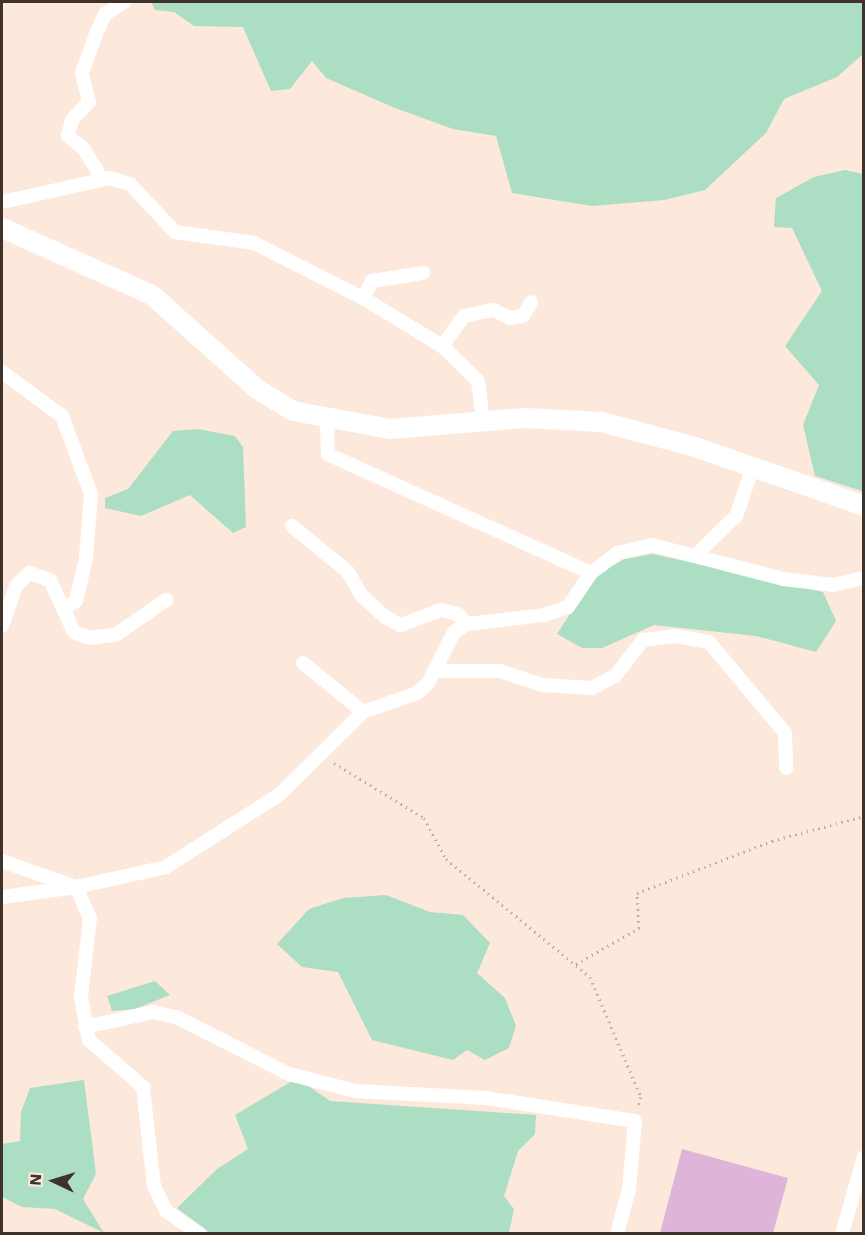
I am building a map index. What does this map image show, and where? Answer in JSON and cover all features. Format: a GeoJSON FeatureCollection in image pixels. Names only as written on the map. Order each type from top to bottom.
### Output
{"type":"FeatureCollection","features":[{"type":"Feature","properties":{"kind":"street"},"geometry":{"type":"LineString","coordinates":[[102,179],[84,148],[68,136],[72,120],[89,102],[82,73],[96,34],[105,14],[124,2]]}},
{"type":"Feature","properties":{"kind":"street"},"geometry":{"type":"LineString","coordinates":[[2,202],[102,179],[130,184],[175,232],[254,243],[363,298],[442,346],[478,381],[483,420]]}},
{"type":"Feature","properties":{"kind":"street"},"geometry":{"type":"LineString","coordinates":[[2,228],[152,295],[257,389],[293,411],[327,421],[390,429],[483,420],[602,422],[753,467],[864,506]]}},
{"type":"Feature","properties":{"kind":"street"},"geometry":{"type":"LineString","coordinates":[[363,298],[372,281],[423,273]]}},
{"type":"Feature","properties":{"kind":"street"},"geometry":{"type":"LineString","coordinates":[[442,346],[464,316],[493,310],[510,318],[523,316],[531,302]]}},
{"type":"Feature","properties":{"kind":"street"},"geometry":{"type":"LineString","coordinates":[[2,372],[62,416],[91,494],[86,558],[76,601],[64,608]]}},
{"type":"Feature","properties":{"kind":"street"},"geometry":{"type":"LineString","coordinates":[[327,421],[328,454],[591,573]]}},
{"type":"Feature","properties":{"kind":"street"},"geometry":{"type":"LineString","coordinates":[[698,553],[736,516],[753,467]]}},
{"type":"Feature","properties":{"kind":"street"},"geometry":{"type":"LineString","coordinates":[[292,526],[348,572],[362,596],[385,617],[401,625],[441,610],[458,614],[467,624]]}},
{"type":"Feature","properties":{"kind":"street"},"geometry":{"type":"LineString","coordinates":[[2,897],[76,887],[165,867],[280,794],[323,754],[332,737],[363,712],[417,693],[435,671],[454,632],[467,624],[544,615],[568,607],[591,573],[618,553],[652,545],[698,553],[783,579],[833,585],[864,578]]}},
{"type":"Feature","properties":{"kind":"street"},"geometry":{"type":"LineString","coordinates":[[2,626],[16,586],[29,573],[50,580],[74,632],[90,638],[117,634],[166,600]]}},
{"type":"Feature","properties":{"kind":"street"},"geometry":{"type":"LineString","coordinates":[[435,671],[500,671],[542,685],[592,688],[615,676],[643,640],[675,636],[709,642],[785,733],[786,768]]}},
{"type":"Feature","properties":{"kind":"street"},"geometry":{"type":"LineString","coordinates":[[303,663],[363,712]]}},
{"type":"Feature","properties":{"kind":"street"},"geometry":{"type":"LineString","coordinates":[[2,861],[76,887],[90,918],[81,997],[89,1040],[143,1087],[154,1186],[166,1211],[200,1233]]}},
{"type":"Feature","properties":{"kind":"street"},"geometry":{"type":"LineString","coordinates":[[85,1027],[153,1012],[178,1018],[290,1074],[355,1091],[486,1098],[634,1121],[629,1189],[617,1233]]}},
{"type":"Feature","properties":{"kind":"street"},"geometry":{"type":"LineString","coordinates":[[842,1233],[864,1157]]}},
{"type":"Feature","properties":{"kind":"path"},"geometry":{"type":"LineString","coordinates":[[323,754],[424,818],[446,858],[590,977],[641,1097],[634,1121]]}},
{"type":"Feature","properties":{"kind":"path"},"geometry":{"type":"LineString","coordinates":[[576,964],[639,928],[637,893],[772,841],[864,816]]}},
{"type":"Feature","properties":{"kind":"green space"},"geometry":{"type":"Polygon","coordinates":[[[151,2],[863,2],[863,54],[837,77],[784,99],[766,133],[705,190],[664,200],[592,206],[512,193],[496,136],[453,129],[395,108],[326,78],[312,61],[290,89],[271,91],[243,27],[194,26],[174,12],[155,10],[151,2]]]}},
{"type":"Feature","properties":{"kind":"green space"},"geometry":{"type":"Polygon","coordinates":[[[845,170],[863,174],[862,491],[815,476],[803,425],[819,385],[785,346],[822,291],[792,228],[774,227],[776,198],[814,177],[845,170]]]}},
{"type":"Feature","properties":{"kind":"green space"},"geometry":{"type":"Polygon","coordinates":[[[198,429],[235,436],[243,447],[246,527],[233,533],[190,495],[141,516],[105,508],[105,498],[128,489],[173,431],[198,429]]]}},
{"type":"Feature","properties":{"kind":"green space"},"geometry":{"type":"Polygon","coordinates":[[[653,554],[823,592],[836,621],[816,652],[756,636],[654,625],[602,648],[582,648],[557,634],[595,575],[625,559],[653,554]]]}},
{"type":"Feature","properties":{"kind":"green space"},"geometry":{"type":"Polygon","coordinates":[[[386,895],[430,912],[463,915],[490,943],[477,973],[505,998],[516,1026],[509,1048],[485,1060],[467,1050],[453,1060],[372,1040],[338,972],[302,967],[277,944],[309,909],[343,898],[386,895]]]}},
{"type":"Feature","properties":{"kind":"green space"},"geometry":{"type":"Polygon","coordinates":[[[155,981],[170,995],[135,1009],[112,1011],[107,996],[155,981]]]}},
{"type":"Feature","properties":{"kind":"green space"},"geometry":{"type":"Polygon","coordinates":[[[297,1078],[330,1101],[536,1115],[535,1134],[518,1151],[504,1196],[514,1209],[509,1233],[210,1233],[177,1208],[217,1169],[248,1149],[235,1115],[297,1078]]]}},
{"type":"Feature","properties":{"kind":"green space"},"geometry":{"type":"Polygon","coordinates":[[[84,1080],[96,1174],[83,1199],[104,1233],[55,1209],[22,1207],[2,1197],[2,1144],[20,1141],[21,1112],[30,1088],[84,1080]]]}},
{"type":"Feature","properties":{"kind":"building"},"geometry":{"type":"Polygon","coordinates":[[[682,1149],[788,1178],[773,1233],[660,1233],[682,1149]]]}}]}
